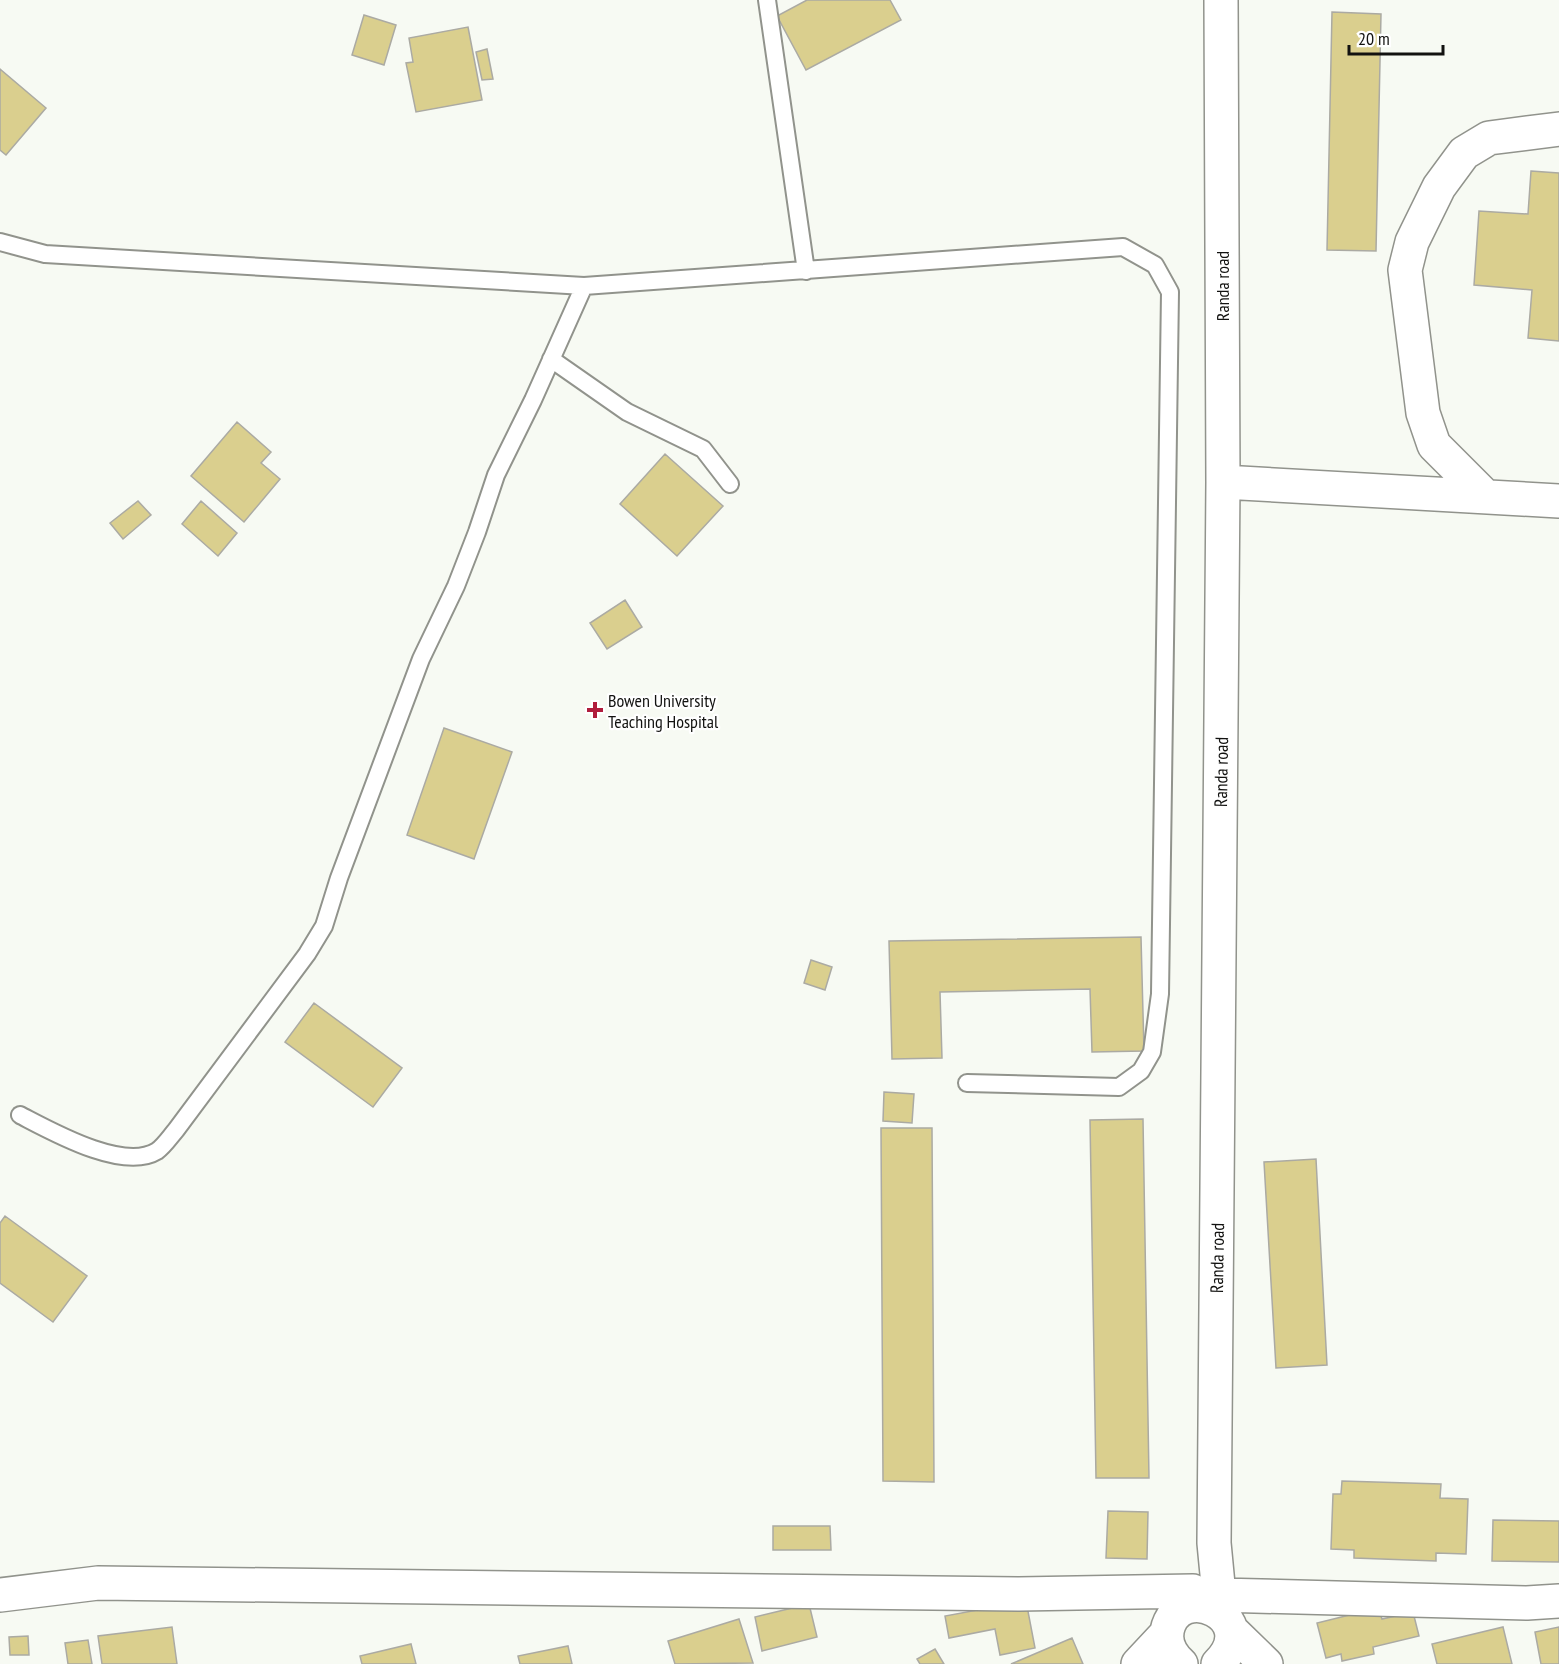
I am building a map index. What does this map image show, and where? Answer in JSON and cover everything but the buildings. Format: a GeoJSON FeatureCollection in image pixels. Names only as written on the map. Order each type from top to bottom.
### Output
{"type":"FeatureCollection","features":[{"type":"Feature","properties":{"kind":"street","name":"Randa road"},"geometry":{"type":"LineString","coordinates":[[1203,1613],[1214,1543],[1223,482],[1221,0]]}},
{"type":"Feature","properties":{"kind":"street"},"geometry":{"type":"LineString","coordinates":[[1485,496],[1434,445],[1423,413],[1405,270],[1412,242],[1439,187],[1464,153],[1489,138],[1559,129]]}},
{"type":"Feature","properties":{"kind":"street"},"geometry":{"type":"LineString","coordinates":[[1223,482],[1559,501]]}},
{"type":"Feature","properties":{"kind":"street"},"geometry":{"type":"LineString","coordinates":[[0,1595],[98,1583],[1018,1594],[1203,1613],[1559,1601]]}},
{"type":"Feature","properties":{"kind":"street"},"geometry":{"type":"LineString","coordinates":[[1203,1613],[1232,1642],[1227,1654],[1219,1664]]}},
{"type":"Feature","properties":{"kind":"street"},"geometry":{"type":"LineString","coordinates":[[1138,1664],[1203,1613]]}},
{"type":"Feature","properties":{"kind":"street"},"geometry":{"type":"LineString","coordinates":[[1181,1664],[1170,1651],[1203,1613]]}},
{"type":"Feature","properties":{"kind":"street"},"geometry":{"type":"LineString","coordinates":[[1203,1613],[1266,1664]]}},
{"type":"Feature","properties":{"kind":"lane"},"geometry":{"type":"LineString","coordinates":[[767,0],[806,271]]}},
{"type":"Feature","properties":{"kind":"lane"},"geometry":{"type":"LineString","coordinates":[[0,242],[45,254],[584,286],[1123,247],[1155,265],[1170,292],[1160,994],[1152,1052],[1141,1071],[1119,1087],[967,1083]]}},
{"type":"Feature","properties":{"kind":"lane"},"geometry":{"type":"LineString","coordinates":[[20,1115],[61,1137],[116,1156],[141,1157],[157,1151],[176,1130],[307,954],[324,926],[339,878],[421,659],[460,575],[496,475],[584,286]]}},
{"type":"Feature","properties":{"kind":"lane"},"geometry":{"type":"LineString","coordinates":[[551,359],[627,412],[703,449],[730,484]]}},
{"type":"Feature","properties":{"kind":"place","name":"Bowen University Teaching Hospital"},"geometry":{"type":"Point","coordinates":[595,710]}}]}
